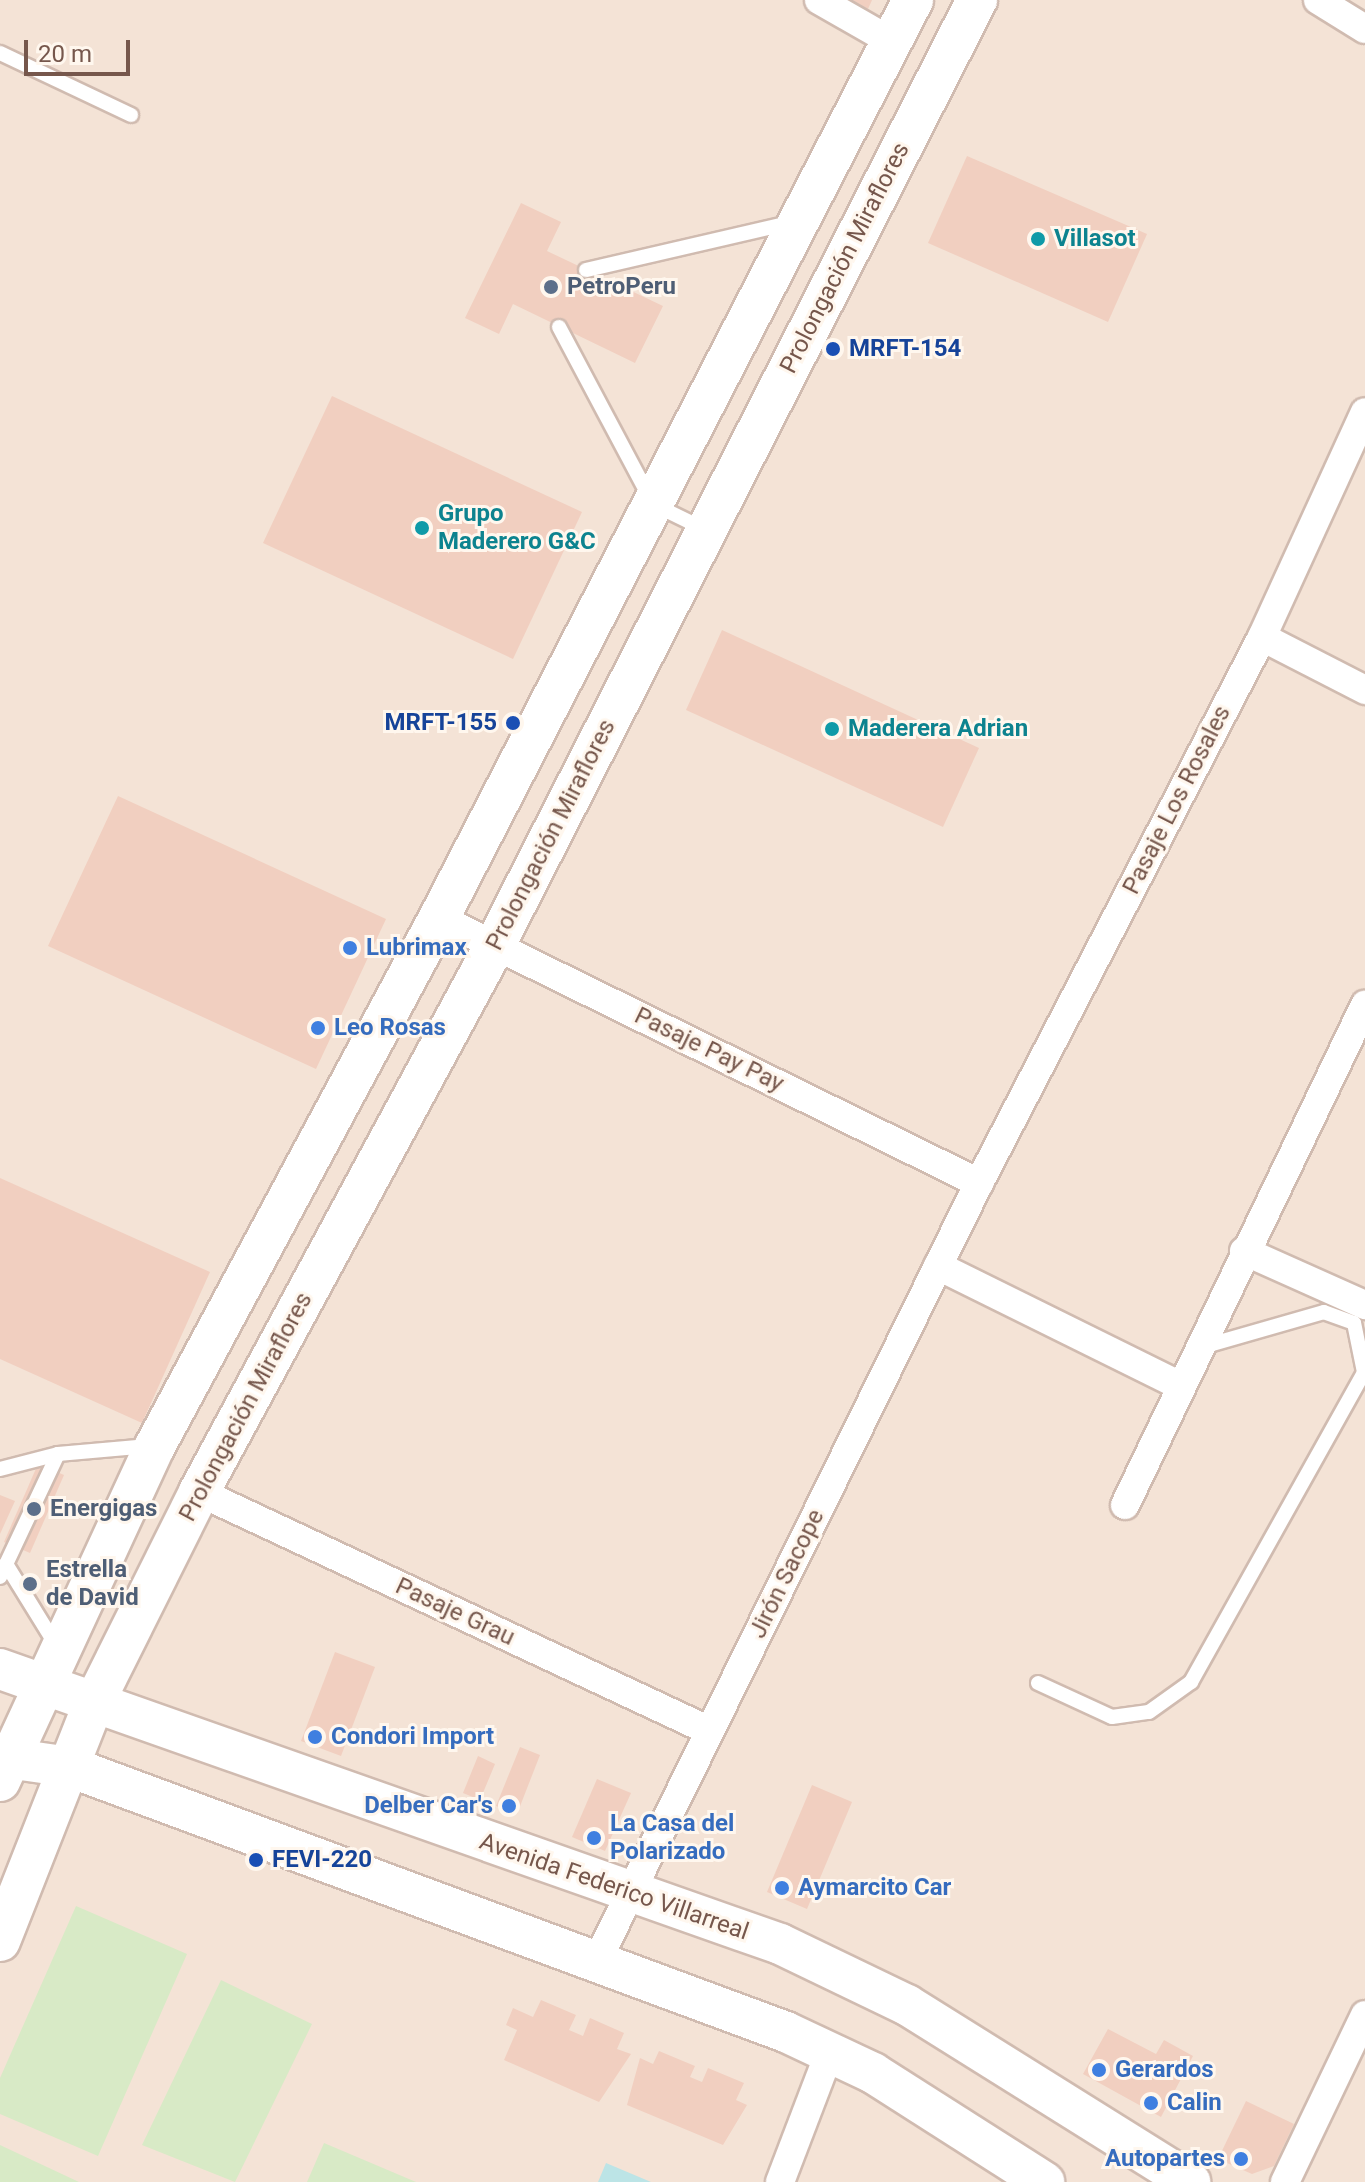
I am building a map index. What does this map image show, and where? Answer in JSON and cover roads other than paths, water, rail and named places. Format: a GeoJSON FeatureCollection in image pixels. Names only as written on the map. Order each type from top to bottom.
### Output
{"type":"FeatureCollection","features":[{"type":"Feature","properties":{"kind":"main road"},"geometry":{"type":"LineString","coordinates":[[913,0],[439,918],[155,1446],[45,1690],[3,1766],[70,1767],[830,2051],[1044,2182]]}},
{"type":"Feature","properties":{"kind":"main road","name":"Prolongación Miraflores"},"geometry":{"type":"LineString","coordinates":[[0,1941],[92,1707],[199,1492],[495,945],[977,0]]}},
{"type":"Feature","properties":{"kind":"main road","name":"Avenida Federico Villarreal"},"geometry":{"type":"LineString","coordinates":[[0,1669],[92,1707],[630,1893],[852,1976],[1190,2182]]}},
{"type":"Feature","properties":{"kind":"street"},"geometry":{"type":"LineString","coordinates":[[819,0],[891,41]]}},
{"type":"Feature","properties":{"kind":"street"},"geometry":{"type":"LineString","coordinates":[[1318,0],[1365,29]]}},
{"type":"Feature","properties":{"kind":"street","name":"Pasaje Los Rosales"},"geometry":{"type":"LineString","coordinates":[[979,1183],[1262,637],[1365,412]]}},
{"type":"Feature","properties":{"kind":"street"},"geometry":{"type":"LineString","coordinates":[[1262,637],[1365,690]]}},
{"type":"Feature","properties":{"kind":"street","name":"Pasaje Pay Pay"},"geometry":{"type":"LineString","coordinates":[[439,918],[979,1183]]}},
{"type":"Feature","properties":{"kind":"street"},"geometry":{"type":"LineString","coordinates":[[1125,1505],[1363,1004]]}},
{"type":"Feature","properties":{"kind":"street","name":"Jirón Sacope"},"geometry":{"type":"LineString","coordinates":[[595,1965],[979,1183]]}},
{"type":"Feature","properties":{"kind":"street"},"geometry":{"type":"LineString","coordinates":[[1244,1251],[1365,1305]]}},
{"type":"Feature","properties":{"kind":"street"},"geometry":{"type":"LineString","coordinates":[[938,1266],[1181,1386]]}},
{"type":"Feature","properties":{"kind":"street","name":"Pasaje Grau"},"geometry":{"type":"LineString","coordinates":[[199,1492],[710,1731]]}},
{"type":"Feature","properties":{"kind":"street"},"geometry":{"type":"LineString","coordinates":[[1285,2182],[1365,2015]]}},
{"type":"Feature","properties":{"kind":"street"},"geometry":{"type":"LineString","coordinates":[[780,2182],[830,2051]]}},
{"type":"Feature","properties":{"kind":"lane"},"geometry":{"type":"LineString","coordinates":[[0,53],[131,115]]}},
{"type":"Feature","properties":{"kind":"lane"},"geometry":{"type":"LineString","coordinates":[[586,270],[799,221]]}},
{"type":"Feature","properties":{"kind":"lane"},"geometry":{"type":"LineString","coordinates":[[559,327],[653,504],[706,530]]}},
{"type":"Feature","properties":{"kind":"lane"},"geometry":{"type":"LineString","coordinates":[[1038,1683],[1112,1717],[1149,1712],[1191,1682],[1364,1372],[1354,1323],[1324,1312],[1199,1348]]}},
{"type":"Feature","properties":{"kind":"lane"},"geometry":{"type":"LineString","coordinates":[[0,1469],[58,1454],[155,1446]]}},
{"type":"Feature","properties":{"kind":"lane"},"geometry":{"type":"LineString","coordinates":[[58,1454],[3,1570],[62,1654]]}},
{"type":"Feature","properties":{"kind":"water"},"geometry":{"type":"Polygon","coordinates":[[[606,2163],[651,2182],[598,2182],[606,2163]]]}},
{"type":"Feature","properties":{"kind":"place","name":"Villasot"},"geometry":{"type":"Point","coordinates":[1038,239]}},
{"type":"Feature","properties":{"kind":"place","name":"PetroPeru"},"geometry":{"type":"Point","coordinates":[551,287]}},
{"type":"Feature","properties":{"kind":"place","name":"MRFT-154"},"geometry":{"type":"Point","coordinates":[833,349]}},
{"type":"Feature","properties":{"kind":"place","name":"Grupo Maderero G&C"},"geometry":{"type":"Point","coordinates":[422,528]}},
{"type":"Feature","properties":{"kind":"place","name":"MRFT-155"},"geometry":{"type":"Point","coordinates":[513,723]}},
{"type":"Feature","properties":{"kind":"place","name":"Maderera Adrian"},"geometry":{"type":"Point","coordinates":[832,729]}},
{"type":"Feature","properties":{"kind":"place","name":"Lubrimax"},"geometry":{"type":"Point","coordinates":[350,948]}},
{"type":"Feature","properties":{"kind":"place","name":"Leo Rosas"},"geometry":{"type":"Point","coordinates":[318,1028]}},
{"type":"Feature","properties":{"kind":"place","name":"Energigas"},"geometry":{"type":"Point","coordinates":[34,1509]}},
{"type":"Feature","properties":{"kind":"place","name":"Estrella de David"},"geometry":{"type":"Point","coordinates":[30,1584]}},
{"type":"Feature","properties":{"kind":"place","name":"Condori Import"},"geometry":{"type":"Point","coordinates":[315,1737]}},
{"type":"Feature","properties":{"kind":"place","name":"Delber Car's"},"geometry":{"type":"Point","coordinates":[509,1806]}},
{"type":"Feature","properties":{"kind":"place","name":"La Casa del Polarizado"},"geometry":{"type":"Point","coordinates":[594,1838]}},
{"type":"Feature","properties":{"kind":"place","name":"FEVI-220"},"geometry":{"type":"Point","coordinates":[256,1860]}},
{"type":"Feature","properties":{"kind":"place","name":"Aymarcito Car"},"geometry":{"type":"Point","coordinates":[782,1888]}},
{"type":"Feature","properties":{"kind":"place","name":"Gerardos"},"geometry":{"type":"Point","coordinates":[1099,2070]}},
{"type":"Feature","properties":{"kind":"place","name":"Calin"},"geometry":{"type":"Point","coordinates":[1151,2103]}},
{"type":"Feature","properties":{"kind":"place","name":"Autopartes"},"geometry":{"type":"Point","coordinates":[1241,2159]}}]}
